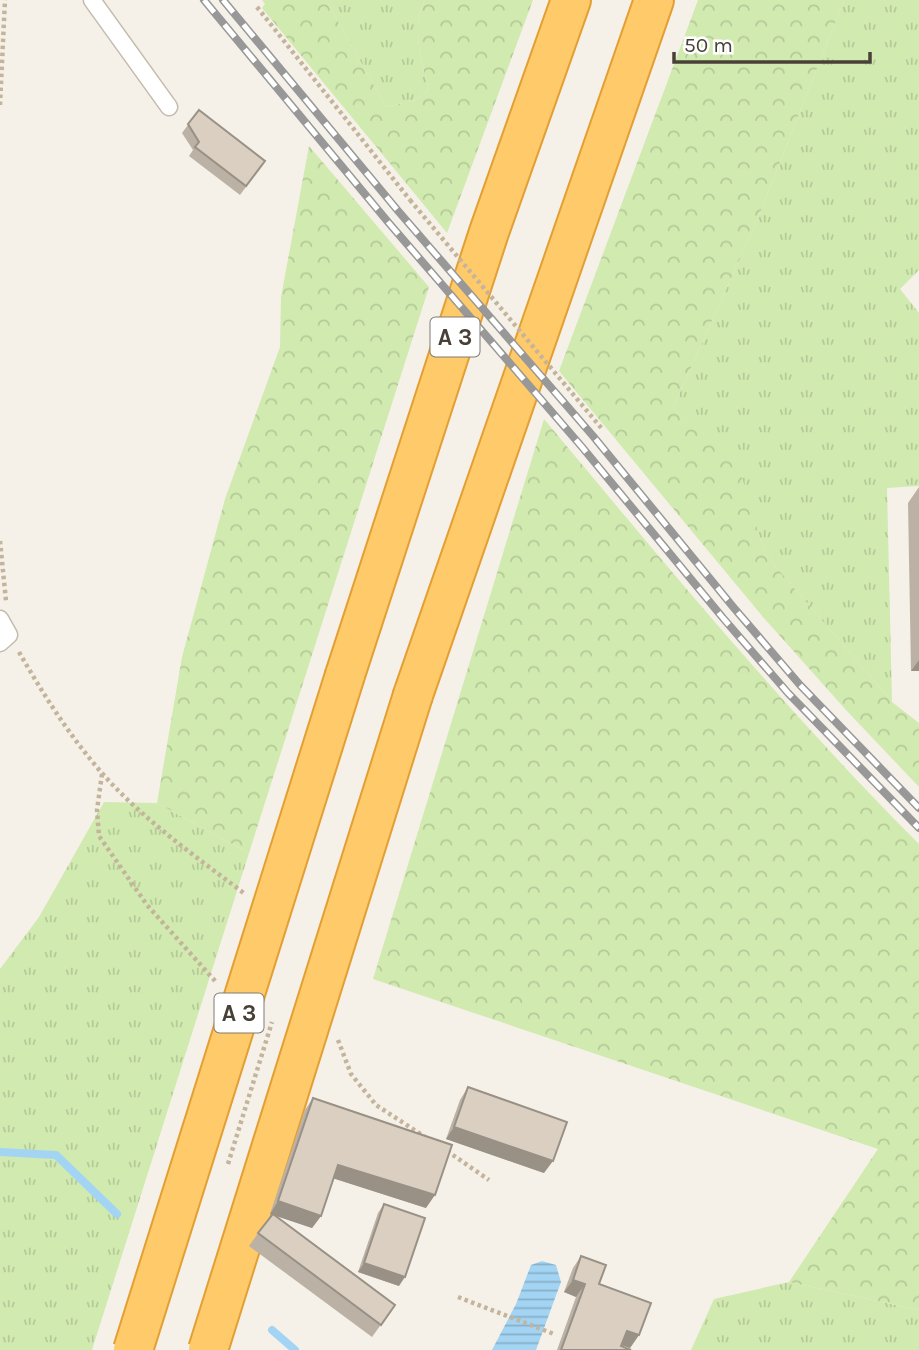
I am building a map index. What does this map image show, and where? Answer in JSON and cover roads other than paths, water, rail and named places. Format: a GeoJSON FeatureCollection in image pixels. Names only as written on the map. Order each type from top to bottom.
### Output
{"type":"FeatureCollection","features":[{"type":"Feature","properties":{"kind":"highway","name":"A 3"},"geometry":{"type":"LineString","coordinates":[[133,1350],[345,675],[489,232],[571,0]]}},
{"type":"Feature","properties":{"kind":"highway"},"geometry":{"type":"LineString","coordinates":[[208,1350],[413,695],[654,0]]}},
{"type":"Feature","properties":{"kind":"lane"},"geometry":{"type":"LineString","coordinates":[[92,0],[169,107]]}},
{"type":"Feature","properties":{"kind":"lane"},"geometry":{"type":"LineString","coordinates":[[0,619],[4,639]]}},
{"type":"Feature","properties":{"kind":"water"},"geometry":{"type":"Polygon","coordinates":[[[542,1261],[556,1265],[561,1282],[536,1350],[492,1350],[516,1304],[531,1265],[542,1261]]]}},
{"type":"Feature","properties":{"kind":"waterway"},"geometry":{"type":"LineString","coordinates":[[0,1152],[56,1155],[117,1214]]}},
{"type":"Feature","properties":{"kind":"waterway"},"geometry":{"type":"LineString","coordinates":[[272,1330],[295,1350]]}},
{"type":"Feature","properties":{"kind":"railway"},"geometry":{"type":"LineString","coordinates":[[204,0],[723,618],[788,693],[919,828]]}},
{"type":"Feature","properties":{"kind":"railway"},"geometry":{"type":"LineString","coordinates":[[223,0],[800,685],[919,808]]}}]}
